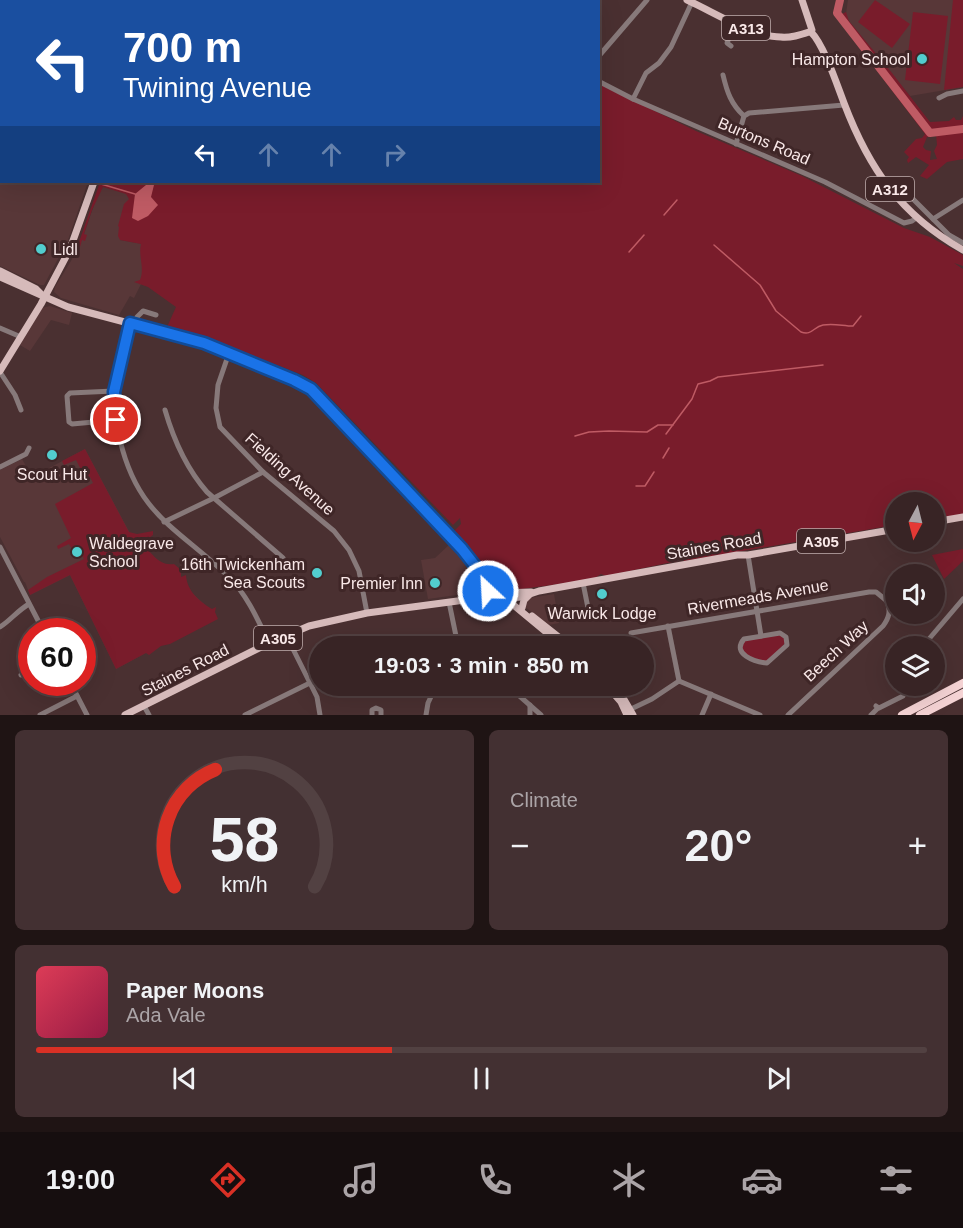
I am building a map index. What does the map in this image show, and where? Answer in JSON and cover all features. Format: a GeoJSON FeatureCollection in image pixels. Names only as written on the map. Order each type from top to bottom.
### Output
{"type":"FeatureCollection","features":[{"type":"Feature","properties":{"kind":"highway"},"geometry":{"type":"LineString","coordinates":[[902,715],[963,683]]}},
{"type":"Feature","properties":{"kind":"highway"},"geometry":{"type":"LineString","coordinates":[[920,715],[963,693]]}},
{"type":"Feature","properties":{"kind":"main road","name":"A312"},"geometry":{"type":"LineString","coordinates":[[802,0],[810,31],[824,55],[844,105],[872,163],[887,185],[916,218],[933,232],[963,250]]}},
{"type":"Feature","properties":{"kind":"main road","name":"A313"},"geometry":{"type":"LineString","coordinates":[[690,1],[771,37],[793,37],[810,31]]}},
{"type":"Feature","properties":{"kind":"main road"},"geometry":{"type":"LineString","coordinates":[[0,372],[70,249],[94,183]]}},
{"type":"Feature","properties":{"kind":"main road"},"geometry":{"type":"LineString","coordinates":[[0,271],[36,289],[44,297]]}},
{"type":"Feature","properties":{"kind":"main road"},"geometry":{"type":"LineString","coordinates":[[0,277],[68,308],[186,338],[229,353],[311,389],[439,524],[482,574],[503,595],[522,608],[553,636]]}},
{"type":"Feature","properties":{"kind":"main road"},"geometry":{"type":"LineString","coordinates":[[945,520],[963,517]]}},
{"type":"Feature","properties":{"kind":"main road","name":"Staines Road"},"geometry":{"type":"LineString","coordinates":[[465,600],[483,595],[533,594],[737,555],[885,531]]}},
{"type":"Feature","properties":{"kind":"main road"},"geometry":{"type":"LineString","coordinates":[[482,574],[503,595],[555,636]]}},
{"type":"Feature","properties":{"kind":"main road"},"geometry":{"type":"LineString","coordinates":[[483,595],[488,590],[487,581]]}},
{"type":"Feature","properties":{"kind":"main road"},"geometry":{"type":"LineString","coordinates":[[522,608],[524,600],[533,594]]}},
{"type":"Feature","properties":{"kind":"main road","name":"Staines Road"},"geometry":{"type":"LineString","coordinates":[[125,715],[286,635],[336,618],[503,595]]}},
{"type":"Feature","properties":{"kind":"main road"},"geometry":{"type":"LineString","coordinates":[[616,696],[629,713]]}},
{"type":"Feature","properties":{"kind":"main road"},"geometry":{"type":"LineString","coordinates":[[619,696],[629,713]]}},
{"type":"Feature","properties":{"kind":"street"},"geometry":{"type":"LineString","coordinates":[[600,55],[647,0]]}},
{"type":"Feature","properties":{"kind":"street"},"geometry":{"type":"LineString","coordinates":[[633,99],[646,73],[659,63],[670,47],[690,1]]}},
{"type":"Feature","properties":{"kind":"street"},"geometry":{"type":"LineString","coordinates":[[731,46],[728,43],[735,22]]}},
{"type":"Feature","properties":{"kind":"street"},"geometry":{"type":"LineString","coordinates":[[723,75],[727,93],[744,116]]}},
{"type":"Feature","properties":{"kind":"street","name":"Burtons Road"},"geometry":{"type":"LineString","coordinates":[[600,82],[633,99],[825,182],[904,224],[916,218]]}},
{"type":"Feature","properties":{"kind":"street"},"geometry":{"type":"LineString","coordinates":[[939,98],[963,91]]}},
{"type":"Feature","properties":{"kind":"street"},"geometry":{"type":"LineString","coordinates":[[736,144],[744,116],[749,113],[844,105]]}},
{"type":"Feature","properties":{"kind":"street"},"geometry":{"type":"LineString","coordinates":[[887,185],[897,183],[949,235],[963,243]]}},
{"type":"Feature","properties":{"kind":"street"},"geometry":{"type":"LineString","coordinates":[[933,219],[963,200]]}},
{"type":"Feature","properties":{"kind":"street"},"geometry":{"type":"LineString","coordinates":[[156,315],[146,310],[143,311],[132,324],[114,392],[116,420],[123,452],[134,481],[148,504],[164,522],[229,577],[242,592],[269,643]]}},
{"type":"Feature","properties":{"kind":"street"},"geometry":{"type":"LineString","coordinates":[[0,328],[21,337]]}},
{"type":"Feature","properties":{"kind":"street","name":"Fielding Avenue"},"geometry":{"type":"LineString","coordinates":[[229,353],[218,385],[216,408],[220,427],[263,472],[334,531],[350,550],[359,572],[367,613]]}},
{"type":"Feature","properties":{"kind":"street"},"geometry":{"type":"LineString","coordinates":[[0,372],[21,410]]}},
{"type":"Feature","properties":{"kind":"street"},"geometry":{"type":"LineString","coordinates":[[114,392],[69,393],[67,396],[69,422],[72,424],[116,420]]}},
{"type":"Feature","properties":{"kind":"street"},"geometry":{"type":"LineString","coordinates":[[165,410],[180,453],[198,482],[283,558]]}},
{"type":"Feature","properties":{"kind":"street"},"geometry":{"type":"LineString","coordinates":[[0,460],[2,467],[28,451],[33,458]]}},
{"type":"Feature","properties":{"kind":"street"},"geometry":{"type":"LineString","coordinates":[[164,522],[263,472]]}},
{"type":"Feature","properties":{"kind":"street"},"geometry":{"type":"LineString","coordinates":[[0,547],[36,618]]}},
{"type":"Feature","properties":{"kind":"street"},"geometry":{"type":"LineString","coordinates":[[748,555],[762,636]]}},
{"type":"Feature","properties":{"kind":"street"},"geometry":{"type":"LineString","coordinates":[[583,583],[588,608]]}},
{"type":"Feature","properties":{"kind":"street","name":"Rivermeads Avenue"},"geometry":{"type":"LineString","coordinates":[[631,633],[870,592],[876,592],[885,599]]}},
{"type":"Feature","properties":{"kind":"street"},"geometry":{"type":"LineString","coordinates":[[931,636],[963,598]]}},
{"type":"Feature","properties":{"kind":"street"},"geometry":{"type":"LineString","coordinates":[[449,602],[456,636]]}},
{"type":"Feature","properties":{"kind":"street"},"geometry":{"type":"LineString","coordinates":[[0,627],[29,604]]}},
{"type":"Feature","properties":{"kind":"street","name":"Beech Way"},"geometry":{"type":"LineString","coordinates":[[788,715],[883,626],[885,621]]}},
{"type":"Feature","properties":{"kind":"street"},"geometry":{"type":"LineString","coordinates":[[669,626],[679,681]]}},
{"type":"Feature","properties":{"kind":"street"},"geometry":{"type":"LineString","coordinates":[[780,633],[784,634],[788,641],[783,650],[767,663],[743,654],[739,649],[744,639],[762,636],[780,633]]}},
{"type":"Feature","properties":{"kind":"street"},"geometry":{"type":"LineString","coordinates":[[286,635],[309,681]]}},
{"type":"Feature","properties":{"kind":"street"},"geometry":{"type":"LineString","coordinates":[[679,681],[760,715]]}},
{"type":"Feature","properties":{"kind":"street"},"geometry":{"type":"LineString","coordinates":[[629,713],[679,681]]}},
{"type":"Feature","properties":{"kind":"street"},"geometry":{"type":"LineString","coordinates":[[245,715],[309,683]]}},
{"type":"Feature","properties":{"kind":"street"},"geometry":{"type":"LineString","coordinates":[[702,715],[711,694]]}},
{"type":"Feature","properties":{"kind":"street"},"geometry":{"type":"LineString","coordinates":[[40,715],[77,696],[87,715]]}},
{"type":"Feature","properties":{"kind":"street"},"geometry":{"type":"LineString","coordinates":[[316,696],[320,715]]}},
{"type":"Feature","properties":{"kind":"street"},"geometry":{"type":"LineString","coordinates":[[426,715],[431,696]]}},
{"type":"Feature","properties":{"kind":"street"},"geometry":{"type":"LineString","coordinates":[[520,696],[541,715]]}},
{"type":"Feature","properties":{"kind":"street"},"geometry":{"type":"LineString","coordinates":[[871,715],[877,707],[903,696]]}},
{"type":"Feature","properties":{"kind":"street"},"geometry":{"type":"LineString","coordinates":[[530,705],[530,715]]}},
{"type":"Feature","properties":{"kind":"street"},"geometry":{"type":"LineString","coordinates":[[144,706],[149,715]]}},
{"type":"Feature","properties":{"kind":"street"},"geometry":{"type":"LineString","coordinates":[[372,715],[372,710],[375,708],[381,710],[381,715]]}},
{"type":"Feature","properties":{"kind":"shaded area","name":"Hampton School"},"geometry":{"type":"Polygon","coordinates":[[[848,0],[963,0],[963,87],[910,96],[847,19],[848,0]]]}},
{"type":"Feature","properties":{"kind":"shaded area"},"geometry":{"type":"Polygon","coordinates":[[[875,0],[910,24],[892,48],[858,22],[875,0]]]}},
{"type":"Feature","properties":{"kind":"shaded area"},"geometry":{"type":"Polygon","coordinates":[[[953,0],[963,0],[963,87],[944,90],[953,0]]]}},
{"type":"Feature","properties":{"kind":"shaded area"},"geometry":{"type":"Polygon","coordinates":[[[846,12],[849,21],[930,122],[949,121],[954,117],[956,120],[961,120],[963,116],[963,126],[931,131],[924,128],[931,136],[927,137],[923,147],[931,151],[930,160],[937,159],[934,151],[937,145],[936,134],[963,132],[963,159],[947,162],[927,179],[920,176],[929,165],[916,157],[908,163],[909,157],[904,152],[916,139],[922,138],[925,134],[836,17],[846,12]]]}},
{"type":"Feature","properties":{"kind":"shaded area"},"geometry":{"type":"Polygon","coordinates":[[[913,12],[948,16],[940,84],[905,80],[913,12]]]}},
{"type":"Feature","properties":{"kind":"shaded area"},"geometry":{"type":"Polygon","coordinates":[[[600,84],[696,131],[802,176],[963,255],[963,266],[954,263],[963,269],[963,514],[945,517],[945,492],[885,492],[885,527],[684,561],[683,555],[678,556],[677,561],[606,576],[601,574],[582,581],[514,590],[502,585],[454,534],[461,524],[460,518],[453,525],[316,383],[303,375],[198,335],[167,327],[176,307],[148,287],[134,282],[140,280],[141,276],[141,244],[120,240],[118,236],[118,226],[124,204],[129,199],[126,194],[103,187],[84,234],[87,235],[85,241],[82,240],[80,247],[78,245],[100,183],[600,183],[600,84]]]}},
{"type":"Feature","properties":{"kind":"shaded area"},"geometry":{"type":"Polygon","coordinates":[[[0,183],[88,183],[68,240],[44,285],[0,266],[0,183]]]}},
{"type":"Feature","properties":{"kind":"shaded area"},"geometry":{"type":"Polygon","coordinates":[[[101,185],[133,194],[120,240],[143,244],[142,282],[134,298],[130,296],[119,315],[61,298],[54,292],[84,234],[101,185]]]}},
{"type":"Feature","properties":{"kind":"shaded area"},"geometry":{"type":"Polygon","coordinates":[[[146,185],[154,185],[151,197],[158,205],[148,216],[138,221],[132,218],[135,194],[146,185]]]}},
{"type":"Feature","properties":{"kind":"shaded area"},"geometry":{"type":"Polygon","coordinates":[[[50,306],[72,313],[69,325],[51,320],[30,351],[20,345],[42,308],[50,306]]]}},
{"type":"Feature","properties":{"kind":"shaded area","name":"Waldegrave School"},"geometry":{"type":"Polygon","coordinates":[[[85,449],[133,539],[216,615],[116,669],[96,628],[96,618],[91,618],[70,575],[30,595],[0,537],[0,470],[22,459],[32,477],[85,449]]]}},
{"type":"Feature","properties":{"kind":"shaded area","name":"Waldegrave School"},"geometry":{"type":"Polygon","coordinates":[[[85,449],[129,532],[137,534],[153,531],[153,535],[141,544],[159,561],[174,564],[181,570],[181,577],[186,575],[194,595],[212,609],[216,607],[215,612],[218,619],[170,644],[161,646],[149,655],[146,653],[116,669],[96,628],[96,618],[91,618],[70,575],[30,595],[28,590],[47,577],[84,559],[79,550],[73,551],[69,544],[58,549],[57,546],[71,538],[55,504],[93,483],[90,477],[86,479],[76,460],[64,465],[62,461],[85,449]]]}},
{"type":"Feature","properties":{"kind":"shaded area"},"geometry":{"type":"Polygon","coordinates":[[[450,544],[483,582],[478,592],[428,599],[421,560],[435,558],[450,544]]]}},
{"type":"Feature","properties":{"kind":"shaded area"},"geometry":{"type":"Polygon","coordinates":[[[963,549],[963,561],[945,578],[945,564],[936,564],[932,555],[963,549]]]}},
{"type":"Feature","properties":{"kind":"shaded area"},"geometry":{"type":"Polygon","coordinates":[[[554,594],[559,623],[549,625],[525,607],[529,598],[554,594]]]}},
{"type":"Feature","properties":{"kind":"shaded area"},"geometry":{"type":"Polygon","coordinates":[[[780,633],[787,641],[767,663],[743,654],[741,641],[780,633]]]}},
{"type":"Feature","properties":{"kind":"waterway"},"geometry":{"type":"LineString","coordinates":[[840,0],[837,13],[930,133],[963,129]]}},
{"type":"Feature","properties":{"kind":"waterway"},"geometry":{"type":"LineString","coordinates":[[101,184],[135,194]]}},
{"type":"Feature","properties":{"kind":"waterway"},"geometry":{"type":"LineString","coordinates":[[664,215],[677,200]]}},
{"type":"Feature","properties":{"kind":"waterway"},"geometry":{"type":"LineString","coordinates":[[629,252],[644,235]]}},
{"type":"Feature","properties":{"kind":"waterway"},"geometry":{"type":"LineString","coordinates":[[714,245],[760,285],[776,311],[801,332],[808,333],[827,324],[853,326],[861,316]]}},
{"type":"Feature","properties":{"kind":"waterway"},"geometry":{"type":"LineString","coordinates":[[666,434],[692,399],[698,384],[718,377],[823,365]]}},
{"type":"Feature","properties":{"kind":"waterway"},"geometry":{"type":"LineString","coordinates":[[575,436],[589,432],[647,432],[658,425],[673,425]]}},
{"type":"Feature","properties":{"kind":"waterway"},"geometry":{"type":"LineString","coordinates":[[663,458],[669,448]]}},
{"type":"Feature","properties":{"kind":"waterway"},"geometry":{"type":"LineString","coordinates":[[636,486],[645,486],[654,472]]}},
{"type":"Feature","properties":{"kind":"place","name":"Hampton School"},"geometry":{"type":"Point","coordinates":[922,59]}},
{"type":"Feature","properties":{"kind":"place","name":"Lidl"},"geometry":{"type":"Point","coordinates":[41,249]}},
{"type":"Feature","properties":{"kind":"place","name":"Scout Hut"},"geometry":{"type":"Point","coordinates":[52,455]}},
{"type":"Feature","properties":{"kind":"place","name":"Waldegrave School"},"geometry":{"type":"Point","coordinates":[77,552]}},
{"type":"Feature","properties":{"kind":"place","name":"16th Twickenham Sea Scouts"},"geometry":{"type":"Point","coordinates":[317,573]}},
{"type":"Feature","properties":{"kind":"place","name":"Premier Inn"},"geometry":{"type":"Point","coordinates":[435,583]}},
{"type":"Feature","properties":{"kind":"place","name":"Warwick Lodge"},"geometry":{"type":"Point","coordinates":[602,594]}},
{"type":"Feature","properties":{"kind":"route"},"geometry":{"type":"LineString","coordinates":[[116,420],[114,392],[130,323],[204,343],[294,380],[311,389],[462,549],[487,581],[488,591]]}}]}
